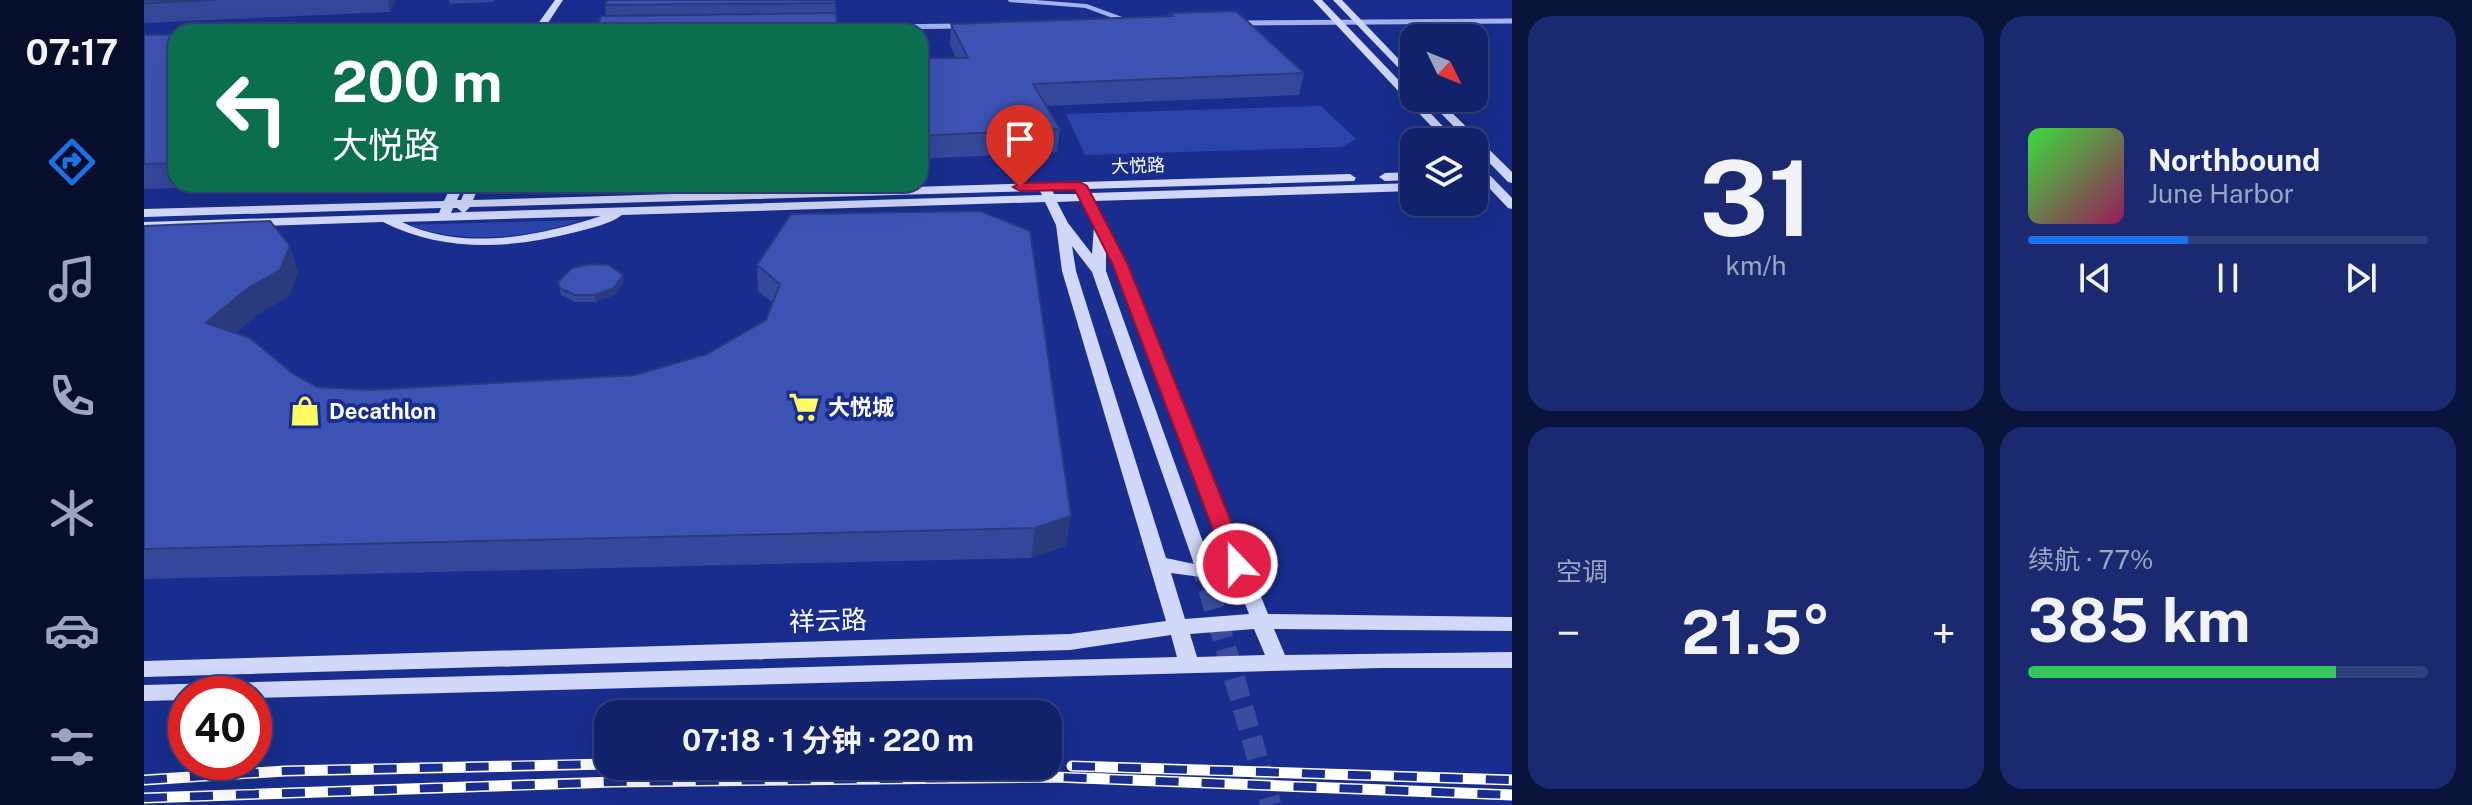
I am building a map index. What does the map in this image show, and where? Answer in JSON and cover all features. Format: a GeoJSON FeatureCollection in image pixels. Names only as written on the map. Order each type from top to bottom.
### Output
{"type":"FeatureCollection","features":[{"type":"Feature","properties":{"kind":"street"},"geometry":{"type":"LineString","coordinates":[[547,24],[559,0]]}},
{"type":"Feature","properties":{"kind":"street"},"geometry":{"type":"LineString","coordinates":[[549,24],[569,0]]}},
{"type":"Feature","properties":{"kind":"street"},"geometry":{"type":"LineString","coordinates":[[1317,0],[1439,128]]}},
{"type":"Feature","properties":{"kind":"street"},"geometry":{"type":"LineString","coordinates":[[1337,0],[1400,66]]}},
{"type":"Feature","properties":{"kind":"street"},"geometry":{"type":"LineString","coordinates":[[1227,24],[1512,21]]}},
{"type":"Feature","properties":{"kind":"street"},"geometry":{"type":"LineString","coordinates":[[1115,25],[1131,25]]}},
{"type":"Feature","properties":{"kind":"street"},"geometry":{"type":"LineString","coordinates":[[928,26],[974,26]]}},
{"type":"Feature","properties":{"kind":"street"},"geometry":{"type":"LineString","coordinates":[[1445,112],[1511,178]]}},
{"type":"Feature","properties":{"kind":"street"},"geometry":{"type":"LineString","coordinates":[[1488,173],[1511,178]]}},
{"type":"Feature","properties":{"kind":"street","name":"大悦路"},"geometry":{"type":"LineString","coordinates":[[1083,192],[1400,177]]}},
{"type":"Feature","properties":{"kind":"street"},"geometry":{"type":"LineString","coordinates":[[1488,186],[1511,178]]}},
{"type":"Feature","properties":{"kind":"street"},"geometry":{"type":"LineString","coordinates":[[1488,181],[1512,205]]}},
{"type":"Feature","properties":{"kind":"street"},"geometry":{"type":"LineString","coordinates":[[463,209],[1047,192],[1400,187]]}},
{"type":"Feature","properties":{"kind":"street"},"geometry":{"type":"LineString","coordinates":[[446,209],[454,192]]}},
{"type":"Feature","properties":{"kind":"street"},"geometry":{"type":"LineString","coordinates":[[463,209],[470,192]]}},
{"type":"Feature","properties":{"kind":"street"},"geometry":{"type":"LineString","coordinates":[[144,213],[628,210],[1047,192]]}},
{"type":"Feature","properties":{"kind":"street"},"geometry":{"type":"LineString","coordinates":[[1047,192],[1062,225],[1099,271]]}},
{"type":"Feature","properties":{"kind":"street"},"geometry":{"type":"LineString","coordinates":[[1083,192],[1120,263],[1278,663]]}},
{"type":"Feature","properties":{"kind":"street"},"geometry":{"type":"LineString","coordinates":[[144,226],[382,217],[446,209]]}},
{"type":"Feature","properties":{"kind":"street"},"geometry":{"type":"LineString","coordinates":[[382,217],[404,231],[439,239],[493,241],[544,236],[628,210]]}},
{"type":"Feature","properties":{"kind":"street"},"geometry":{"type":"LineString","coordinates":[[1062,225],[1069,271],[1190,666]]}},
{"type":"Feature","properties":{"kind":"street"},"geometry":{"type":"LineString","coordinates":[[1099,225],[1099,271],[1200,559]]}},
{"type":"Feature","properties":{"kind":"street"},"geometry":{"type":"LineString","coordinates":[[1157,562],[1183,570],[1224,572],[1237,564]]}},
{"type":"Feature","properties":{"kind":"street","name":"祥云路"},"geometry":{"type":"LineString","coordinates":[[144,669],[1070,642],[1177,627],[1260,621],[1512,624]]}},
{"type":"Feature","properties":{"kind":"street"},"geometry":{"type":"LineString","coordinates":[[144,693],[1278,663],[1512,660]]}},
{"type":"Feature","properties":{"kind":"lane"},"geometry":{"type":"LineString","coordinates":[[1010,0],[1102,8],[1112,11],[1131,25]]}},
{"type":"Feature","properties":{"kind":"shaded area"},"geometry":{"type":"Polygon","coordinates":[[[1321,106],[1356,139],[1342,147],[1085,155],[1066,114],[1321,106]]]}},
{"type":"Feature","properties":{"kind":"shaded area"},"geometry":{"type":"Polygon","coordinates":[[[582,220],[541,231],[496,237],[451,235],[409,225],[582,220]]]}},
{"type":"Feature","properties":{"kind":"building"},"geometry":{"type":"Polygon","coordinates":[[[144,0],[216,0],[144,3],[144,0]]]}},
{"type":"Feature","properties":{"kind":"building"},"geometry":{"type":"Polygon","coordinates":[[[607,0],[835,0],[835,3],[605,5],[607,0]]]}},
{"type":"Feature","properties":{"kind":"building"},"geometry":{"type":"Polygon","coordinates":[[[1236,11],[1304,73],[1033,84],[1060,129],[928,136],[928,58],[968,58],[951,24],[1173,16],[1170,13],[1236,11]]]}},
{"type":"Feature","properties":{"kind":"building"},"geometry":{"type":"Polygon","coordinates":[[[836,13],[837,24],[598,24],[601,16],[836,13]]]}},
{"type":"Feature","properties":{"kind":"building"},"geometry":{"type":"Polygon","coordinates":[[[168,34],[168,163],[144,164],[144,35],[168,34]]]}},
{"type":"Feature","properties":{"kind":"building","name":"大悦城"},"geometry":{"type":"Polygon","coordinates":[[[980,211],[1030,231],[1071,516],[1035,528],[144,549],[144,226],[270,221],[290,246],[280,270],[248,288],[206,323],[250,338],[292,373],[317,387],[370,390],[635,375],[707,354],[766,320],[780,284],[757,265],[791,214],[980,211]]]}},
{"type":"Feature","properties":{"kind":"building"},"geometry":{"type":"Polygon","coordinates":[[[591,264],[609,265],[623,275],[614,288],[595,295],[574,295],[560,288],[558,282],[572,268],[591,264]]]}},
{"type":"Feature","properties":{"kind":"tunnel"},"geometry":{"type":"LineString","coordinates":[[1200,559],[1271,805]]}},
{"type":"Feature","properties":{"kind":"railway"},"geometry":{"type":"LineString","coordinates":[[144,780],[285,771],[594,764]]}},
{"type":"Feature","properties":{"kind":"railway"},"geometry":{"type":"LineString","coordinates":[[1072,766],[1512,780]]}},
{"type":"Feature","properties":{"kind":"railway"},"geometry":{"type":"LineString","coordinates":[[144,798],[614,782],[1055,777],[1512,795]]}},
{"type":"Feature","properties":{"kind":"place","name":"大悦城"},"geometry":{"type":"Point","coordinates":[804,407]}},
{"type":"Feature","properties":{"kind":"place","name":"Decathlon"},"geometry":{"type":"Point","coordinates":[305,411]}},
{"type":"Feature","properties":{"kind":"route"},"geometry":{"type":"LineString","coordinates":[[1020,187],[1080,186],[1120,263],[1237,564]]}}]}
